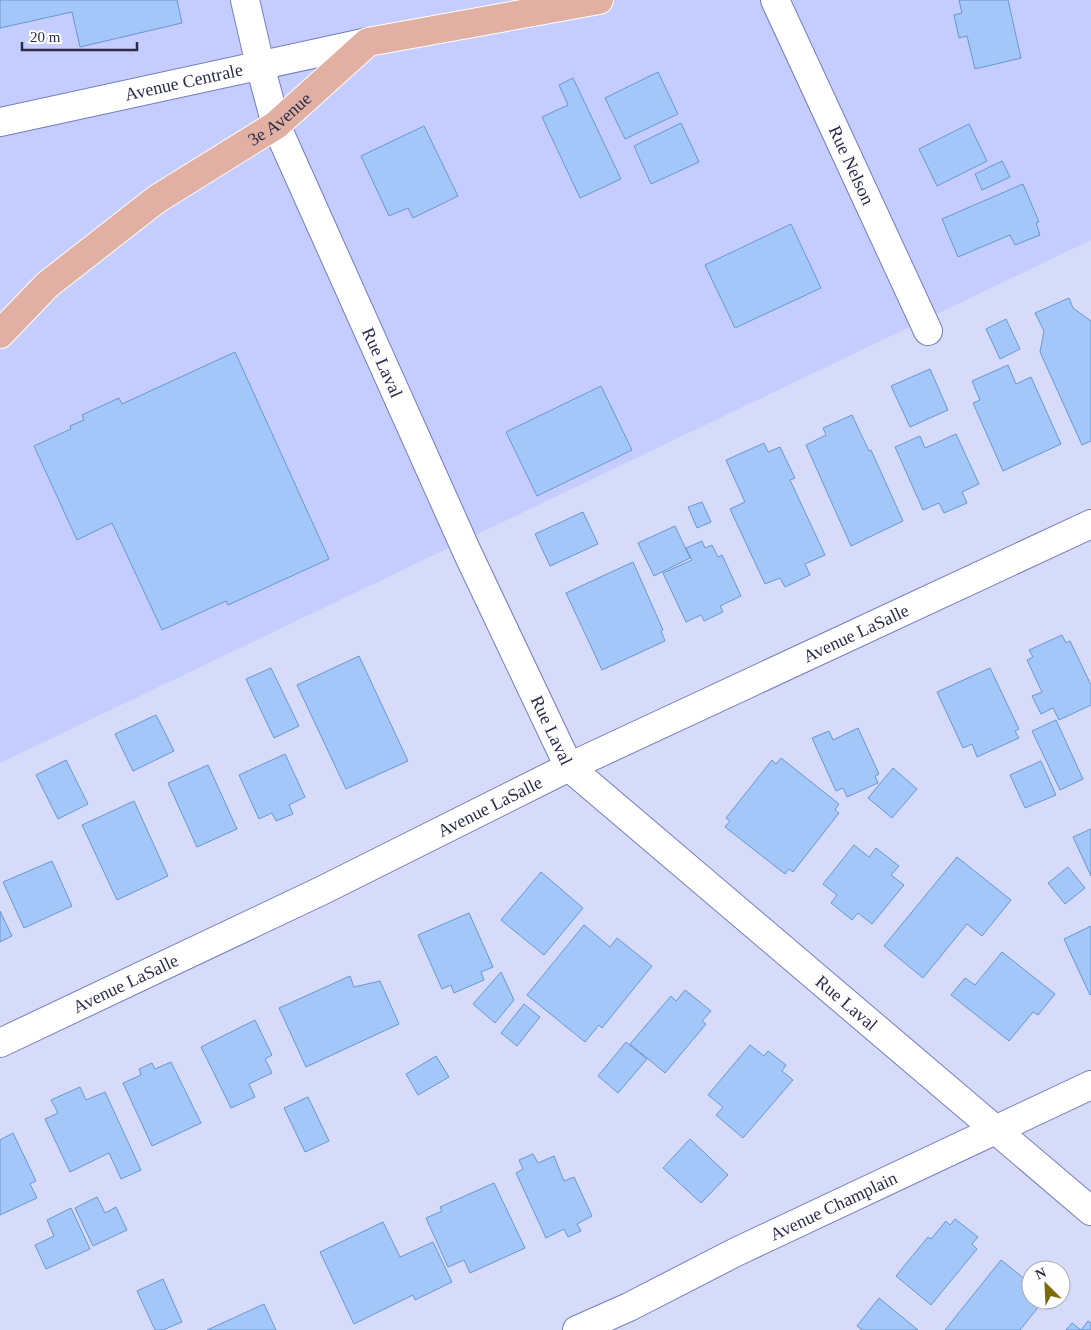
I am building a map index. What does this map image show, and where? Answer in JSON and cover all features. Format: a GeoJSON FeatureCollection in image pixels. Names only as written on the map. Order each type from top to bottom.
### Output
{"type":"FeatureCollection","features":[{"type":"Feature","properties":{"kind":"main road"},"geometry":{"type":"LineString","coordinates":[[368,42],[599,0]]}},
{"type":"Feature","properties":{"kind":"main road","name":"3e Avenue"},"geometry":{"type":"LineString","coordinates":[[0,334],[47,285],[157,199],[276,125],[368,42]]}},
{"type":"Feature","properties":{"kind":"street","name":"Rue Laval"},"geometry":{"type":"LineString","coordinates":[[244,0],[276,125],[468,554],[569,768],[1091,1211]]}},
{"type":"Feature","properties":{"kind":"street","name":"Rue Nelson"},"geometry":{"type":"LineString","coordinates":[[775,0],[928,331]]}},
{"type":"Feature","properties":{"kind":"street","name":"Avenue Centrale"},"geometry":{"type":"LineString","coordinates":[[0,122],[368,42]]}},
{"type":"Feature","properties":{"kind":"street","name":"Avenue LaSalle"},"geometry":{"type":"LineString","coordinates":[[0,1043],[321,891],[569,768],[1091,524]]}},
{"type":"Feature","properties":{"kind":"street","name":"Avenue Champlain"},"geometry":{"type":"LineString","coordinates":[[577,1330],[625,1318],[736,1252],[1091,1085]]}},
{"type":"Feature","properties":{"kind":"shaded area"},"geometry":{"type":"Polygon","coordinates":[[[0,0],[1091,0],[1091,240],[0,763],[0,0]]]}},
{"type":"Feature","properties":{"kind":"building"},"geometry":{"type":"Polygon","coordinates":[[[0,0],[177,0],[182,23],[80,47],[72,12],[0,28],[0,0]]]}},
{"type":"Feature","properties":{"kind":"building"},"geometry":{"type":"Polygon","coordinates":[[[959,0],[1008,0],[1021,58],[975,69],[967,36],[959,38],[954,15],[962,13],[959,0]]]}},
{"type":"Feature","properties":{"kind":"building"},"geometry":{"type":"Polygon","coordinates":[[[658,72],[678,114],[625,139],[605,98],[658,72]]]}},
{"type":"Feature","properties":{"kind":"building"},"geometry":{"type":"Polygon","coordinates":[[[573,78],[621,179],[580,198],[542,117],[568,105],[559,85],[573,78]]]}},
{"type":"Feature","properties":{"kind":"building"},"geometry":{"type":"Polygon","coordinates":[[[681,123],[699,162],[651,184],[634,146],[681,123]]]}},
{"type":"Feature","properties":{"kind":"building"},"geometry":{"type":"Polygon","coordinates":[[[969,124],[987,161],[937,186],[919,149],[969,124]]]}},
{"type":"Feature","properties":{"kind":"building"},"geometry":{"type":"Polygon","coordinates":[[[424,126],[458,196],[413,218],[408,208],[389,216],[361,156],[424,126]]]}},
{"type":"Feature","properties":{"kind":"building"},"geometry":{"type":"Polygon","coordinates":[[[1002,161],[1010,177],[982,190],[975,174],[1002,161]]]}},
{"type":"Feature","properties":{"kind":"building"},"geometry":{"type":"Polygon","coordinates":[[[1023,184],[1039,222],[1036,223],[1040,235],[1015,245],[1010,235],[958,257],[942,219],[1023,184]]]}},
{"type":"Feature","properties":{"kind":"building"},"geometry":{"type":"Polygon","coordinates":[[[791,224],[821,288],[735,328],[705,265],[791,224]]]}},
{"type":"Feature","properties":{"kind":"building"},"geometry":{"type":"Polygon","coordinates":[[[1069,298],[1073,308],[1091,321],[1091,441],[1082,445],[1040,352],[1044,331],[1035,313],[1069,298]]]}},
{"type":"Feature","properties":{"kind":"building"},"geometry":{"type":"Polygon","coordinates":[[[1006,319],[1020,349],[1000,359],[986,329],[1006,319]]]}},
{"type":"Feature","properties":{"kind":"building"},"geometry":{"type":"Polygon","coordinates":[[[235,352],[329,559],[228,605],[226,601],[162,630],[112,523],[77,540],[34,446],[71,429],[70,426],[84,420],[82,415],[119,398],[122,404],[235,352]]]}},
{"type":"Feature","properties":{"kind":"building"},"geometry":{"type":"Polygon","coordinates":[[[1008,365],[1016,384],[1031,377],[1061,444],[1003,471],[973,403],[980,400],[972,381],[1008,365]]]}},
{"type":"Feature","properties":{"kind":"building"},"geometry":{"type":"Polygon","coordinates":[[[930,369],[948,410],[910,427],[891,386],[930,369]]]}},
{"type":"Feature","properties":{"kind":"building"},"geometry":{"type":"Polygon","coordinates":[[[601,386],[632,450],[537,496],[506,432],[601,386]]]}},
{"type":"Feature","properties":{"kind":"building"},"geometry":{"type":"Polygon","coordinates":[[[852,415],[869,451],[871,450],[903,521],[851,546],[806,445],[826,435],[823,428],[852,415]]]}},
{"type":"Feature","properties":{"kind":"building"},"geometry":{"type":"Polygon","coordinates":[[[956,434],[979,484],[962,492],[967,503],[944,513],[939,503],[923,510],[895,447],[920,436],[925,448],[956,434]]]}},
{"type":"Feature","properties":{"kind":"building"},"geometry":{"type":"Polygon","coordinates":[[[764,443],[768,452],[780,447],[795,478],[790,480],[825,555],[805,564],[810,575],[785,587],[780,578],[765,584],[730,509],[745,502],[726,460],[764,443]]]}},
{"type":"Feature","properties":{"kind":"building"},"geometry":{"type":"Polygon","coordinates":[[[702,502],[711,522],[697,528],[688,507],[702,502]]]}},
{"type":"Feature","properties":{"kind":"building"},"geometry":{"type":"Polygon","coordinates":[[[583,512],[598,544],[550,566],[535,534],[583,512]]]}},
{"type":"Feature","properties":{"kind":"building"},"geometry":{"type":"Polygon","coordinates":[[[675,526],[690,558],[654,576],[638,543],[675,526]]]}},
{"type":"Feature","properties":{"kind":"building"},"geometry":{"type":"Polygon","coordinates":[[[702,541],[705,548],[712,545],[718,557],[722,555],[741,596],[720,606],[723,612],[704,621],[701,615],[686,622],[663,573],[692,560],[686,548],[702,541]]]}},
{"type":"Feature","properties":{"kind":"building"},"geometry":{"type":"Polygon","coordinates":[[[633,562],[663,630],[661,631],[665,641],[602,670],[566,593],[633,562]]]}},
{"type":"Feature","properties":{"kind":"building"},"geometry":{"type":"Polygon","coordinates":[[[1062,635],[1066,643],[1070,641],[1091,685],[1091,705],[1059,720],[1053,708],[1041,714],[1032,696],[1042,692],[1027,660],[1033,657],[1029,650],[1062,635]]]}},
{"type":"Feature","properties":{"kind":"building"},"geometry":{"type":"Polygon","coordinates":[[[359,656],[408,761],[346,789],[297,685],[359,656]]]}},
{"type":"Feature","properties":{"kind":"building"},"geometry":{"type":"Polygon","coordinates":[[[271,668],[299,726],[274,738],[246,679],[271,668]]]}},
{"type":"Feature","properties":{"kind":"building"},"geometry":{"type":"Polygon","coordinates":[[[990,668],[1019,729],[1015,731],[1019,738],[977,757],[972,744],[963,748],[937,692],[990,668]]]}},
{"type":"Feature","properties":{"kind":"building"},"geometry":{"type":"Polygon","coordinates":[[[156,715],[174,751],[133,771],[115,734],[156,715]]]}},
{"type":"Feature","properties":{"kind":"building"},"geometry":{"type":"Polygon","coordinates":[[[1056,720],[1083,779],[1060,790],[1032,731],[1056,720]]]}},
{"type":"Feature","properties":{"kind":"building"},"geometry":{"type":"Polygon","coordinates":[[[858,728],[879,774],[875,776],[878,783],[847,797],[843,788],[836,791],[812,738],[829,731],[833,740],[858,728]]]}},
{"type":"Feature","properties":{"kind":"building"},"geometry":{"type":"Polygon","coordinates":[[[285,754],[305,797],[289,805],[293,814],[276,821],[272,813],[259,819],[239,775],[285,754]]]}},
{"type":"Feature","properties":{"kind":"building"},"geometry":{"type":"Polygon","coordinates":[[[781,758],[839,804],[835,810],[839,813],[793,872],[789,869],[785,874],[725,827],[730,821],[726,818],[772,760],[776,764],[781,758]]]}},
{"type":"Feature","properties":{"kind":"building"},"geometry":{"type":"Polygon","coordinates":[[[66,760],[88,804],[58,819],[36,775],[66,760]]]}},
{"type":"Feature","properties":{"kind":"building"},"geometry":{"type":"Polygon","coordinates":[[[1041,761],[1056,795],[1025,808],[1010,775],[1041,761]]]}},
{"type":"Feature","properties":{"kind":"building"},"geometry":{"type":"Polygon","coordinates":[[[208,765],[237,829],[197,847],[168,783],[208,765]]]}},
{"type":"Feature","properties":{"kind":"building"},"geometry":{"type":"Polygon","coordinates":[[[893,768],[917,789],[892,818],[868,798],[893,768]]]}},
{"type":"Feature","properties":{"kind":"building"},"geometry":{"type":"Polygon","coordinates":[[[134,801],[168,876],[117,900],[82,825],[134,801]]]}},
{"type":"Feature","properties":{"kind":"building"},"geometry":{"type":"Polygon","coordinates":[[[1091,829],[1091,876],[1073,837],[1091,829]]]}},
{"type":"Feature","properties":{"kind":"building"},"geometry":{"type":"Polygon","coordinates":[[[854,845],[869,857],[876,848],[899,866],[891,875],[904,885],[872,924],[858,913],[852,920],[831,903],[837,895],[823,884],[854,845]]]}},
{"type":"Feature","properties":{"kind":"building"},"geometry":{"type":"Polygon","coordinates":[[[957,857],[1011,900],[982,936],[967,924],[923,978],[884,946],[957,857]]]}},
{"type":"Feature","properties":{"kind":"building"},"geometry":{"type":"Polygon","coordinates":[[[52,861],[72,906],[24,928],[3,882],[52,861]]]}},
{"type":"Feature","properties":{"kind":"building"},"geometry":{"type":"Polygon","coordinates":[[[1068,867],[1085,888],[1065,904],[1048,883],[1068,867]]]}},
{"type":"Feature","properties":{"kind":"building"},"geometry":{"type":"Polygon","coordinates":[[[541,872],[583,908],[544,955],[501,920],[541,872]]]}},
{"type":"Feature","properties":{"kind":"building"},"geometry":{"type":"Polygon","coordinates":[[[0,911],[12,936],[0,942],[0,911]]]}},
{"type":"Feature","properties":{"kind":"building"},"geometry":{"type":"Polygon","coordinates":[[[469,913],[493,967],[481,972],[484,980],[454,993],[451,985],[442,989],[418,935],[469,913]]]}},
{"type":"Feature","properties":{"kind":"building"},"geometry":{"type":"Polygon","coordinates":[[[584,925],[610,947],[617,938],[652,966],[602,1028],[599,1025],[585,1042],[527,995],[584,925]]]}},
{"type":"Feature","properties":{"kind":"building"},"geometry":{"type":"Polygon","coordinates":[[[1091,926],[1091,994],[1090,995],[1064,939],[1091,926]]]}},
{"type":"Feature","properties":{"kind":"building"},"geometry":{"type":"Polygon","coordinates":[[[1002,952],[1055,994],[1038,1015],[1033,1012],[1009,1041],[951,995],[965,978],[975,985],[1002,952]]]}},
{"type":"Feature","properties":{"kind":"building"},"geometry":{"type":"Polygon","coordinates":[[[501,972],[514,1000],[495,1023],[473,1004],[501,972]]]}},
{"type":"Feature","properties":{"kind":"building"},"geometry":{"type":"Polygon","coordinates":[[[350,976],[354,987],[380,981],[399,1024],[306,1067],[279,1008],[350,976]]]}},
{"type":"Feature","properties":{"kind":"building"},"geometry":{"type":"Polygon","coordinates":[[[685,990],[711,1011],[702,1021],[706,1024],[665,1073],[630,1044],[671,996],[676,1001],[685,990]]]}},
{"type":"Feature","properties":{"kind":"building"},"geometry":{"type":"Polygon","coordinates":[[[524,1004],[540,1017],[517,1046],[501,1033],[524,1004]]]}},
{"type":"Feature","properties":{"kind":"building"},"geometry":{"type":"Polygon","coordinates":[[[255,1020],[272,1055],[265,1059],[272,1073],[249,1084],[255,1097],[231,1108],[201,1047],[255,1020]]]}},
{"type":"Feature","properties":{"kind":"building"},"geometry":{"type":"Polygon","coordinates":[[[626,1042],[647,1059],[618,1093],[598,1076],[626,1042]]]}},
{"type":"Feature","properties":{"kind":"building"},"geometry":{"type":"Polygon","coordinates":[[[750,1045],[764,1056],[768,1051],[786,1065],[782,1071],[793,1080],[743,1138],[716,1115],[723,1107],[708,1095],[750,1045]]]}},
{"type":"Feature","properties":{"kind":"building"},"geometry":{"type":"Polygon","coordinates":[[[436,1056],[449,1077],[418,1095],[406,1074],[436,1056]]]}},
{"type":"Feature","properties":{"kind":"building"},"geometry":{"type":"Polygon","coordinates":[[[171,1062],[201,1123],[152,1146],[123,1083],[141,1075],[139,1069],[152,1063],[155,1069],[171,1062]]]}},
{"type":"Feature","properties":{"kind":"building"},"geometry":{"type":"Polygon","coordinates":[[[80,1087],[86,1100],[105,1092],[141,1170],[121,1179],[109,1153],[70,1172],[45,1119],[58,1113],[51,1100],[80,1087]]]}},
{"type":"Feature","properties":{"kind":"building"},"geometry":{"type":"Polygon","coordinates":[[[308,1097],[329,1141],[305,1152],[284,1108],[308,1097]]]}},
{"type":"Feature","properties":{"kind":"building"},"geometry":{"type":"Polygon","coordinates":[[[13,1133],[36,1181],[30,1184],[37,1198],[0,1215],[0,1140],[13,1133]]]}},
{"type":"Feature","properties":{"kind":"building"},"geometry":{"type":"Polygon","coordinates":[[[690,1139],[728,1175],[701,1203],[663,1168],[690,1139]]]}},
{"type":"Feature","properties":{"kind":"building"},"geometry":{"type":"Polygon","coordinates":[[[533,1154],[538,1163],[554,1156],[564,1181],[574,1177],[592,1216],[577,1224],[581,1231],[568,1237],[564,1229],[546,1238],[516,1173],[523,1169],[519,1160],[533,1154]]]}},
{"type":"Feature","properties":{"kind":"building"},"geometry":{"type":"Polygon","coordinates":[[[494,1183],[525,1248],[470,1273],[464,1260],[448,1267],[426,1218],[442,1211],[440,1207],[494,1183]]]}},
{"type":"Feature","properties":{"kind":"building"},"geometry":{"type":"Polygon","coordinates":[[[97,1197],[105,1213],[116,1207],[127,1230],[93,1246],[75,1208],[97,1197]]]}},
{"type":"Feature","properties":{"kind":"building"},"geometry":{"type":"Polygon","coordinates":[[[71,1208],[90,1249],[46,1269],[35,1245],[54,1236],[47,1220],[71,1208]]]}},
{"type":"Feature","properties":{"kind":"building"},"geometry":{"type":"Polygon","coordinates":[[[955,1219],[978,1237],[972,1244],[977,1249],[931,1305],[896,1276],[928,1237],[931,1239],[946,1221],[950,1225],[955,1219]]]}},
{"type":"Feature","properties":{"kind":"building"},"geometry":{"type":"Polygon","coordinates":[[[383,1222],[400,1257],[433,1242],[452,1282],[415,1300],[413,1295],[354,1324],[320,1252],[383,1222]]]}},
{"type":"Feature","properties":{"kind":"building"},"geometry":{"type":"Polygon","coordinates":[[[1001,1260],[1021,1276],[1021,1310],[1036,1310],[1020,1330],[945,1330],[1001,1260]]]}},
{"type":"Feature","properties":{"kind":"building"},"geometry":{"type":"Polygon","coordinates":[[[163,1279],[182,1322],[163,1330],[155,1330],[137,1291],[163,1279]]]}},
{"type":"Feature","properties":{"kind":"building"},"geometry":{"type":"Polygon","coordinates":[[[879,1298],[918,1330],[862,1330],[857,1326],[879,1298]]]}},
{"type":"Feature","properties":{"kind":"building"},"geometry":{"type":"Polygon","coordinates":[[[264,1304],[276,1330],[207,1330],[264,1304]]]}},
{"type":"Feature","properties":{"kind":"building"},"geometry":{"type":"Polygon","coordinates":[[[1088,1321],[1091,1323],[1091,1330],[1081,1330],[1088,1321]]]}},
{"type":"Feature","properties":{"kind":"building"},"geometry":{"type":"Polygon","coordinates":[[[1072,1323],[1081,1330],[1066,1330],[1072,1323]]]}}]}
